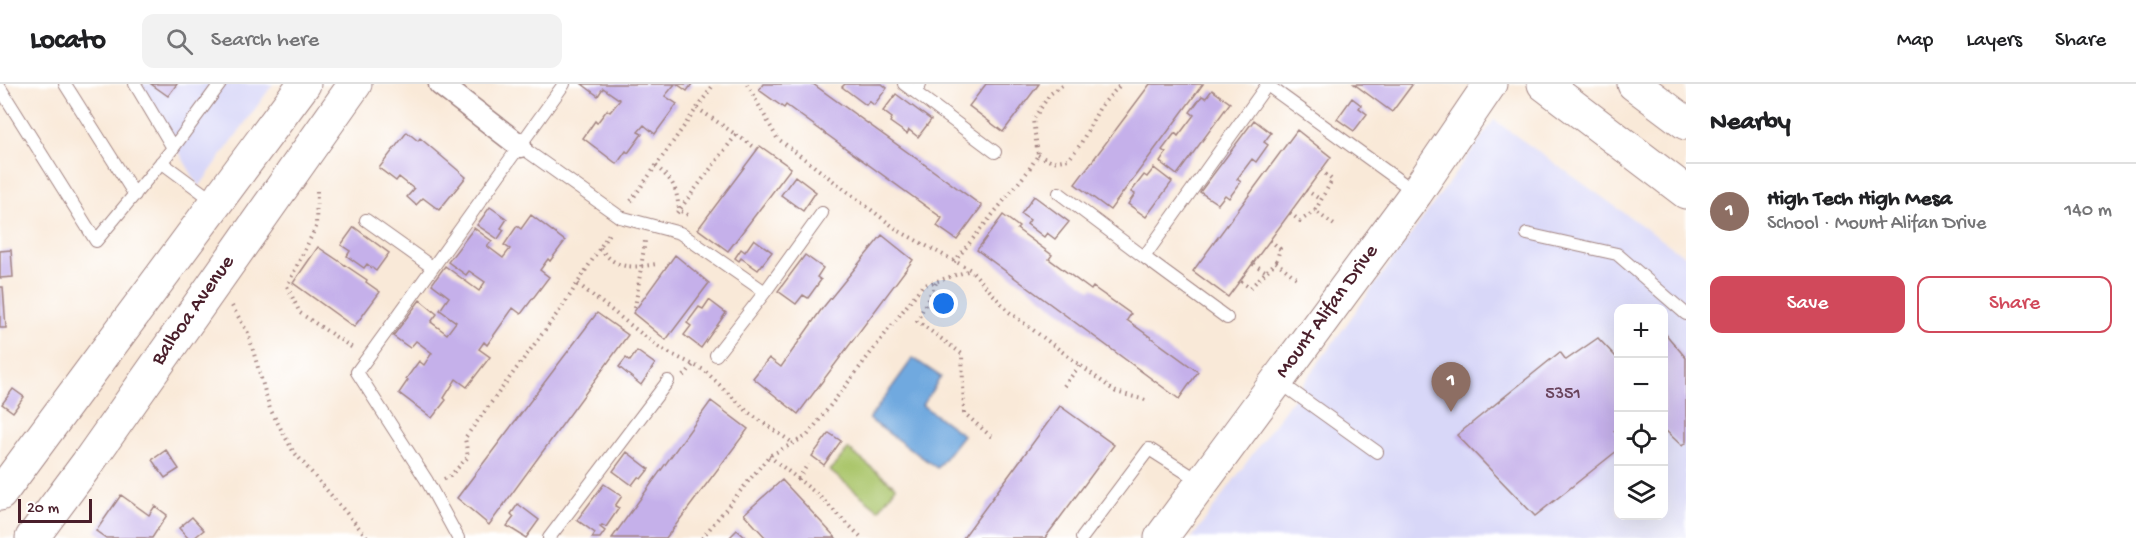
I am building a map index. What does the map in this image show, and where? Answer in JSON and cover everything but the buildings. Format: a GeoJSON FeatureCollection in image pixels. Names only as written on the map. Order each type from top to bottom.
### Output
{"type":"FeatureCollection","features":[{"type":"Feature","properties":{"kind":"main road"},"geometry":{"type":"LineString","coordinates":[[0,494],[304,84]]}},
{"type":"Feature","properties":{"kind":"main road","name":"Balboa Avenue"},"geometry":{"type":"LineString","coordinates":[[32,538],[87,464],[355,84]]}},
{"type":"Feature","properties":{"kind":"main road","name":"Mount Alifan Drive"},"geometry":{"type":"LineString","coordinates":[[1161,538],[1416,193],[1491,84]]}},
{"type":"Feature","properties":{"kind":"main road"},"geometry":{"type":"LineString","coordinates":[[1544,84],[1686,192]]}},
{"type":"Feature","properties":{"kind":"main road"},"geometry":{"type":"LineString","coordinates":[[1634,84],[1686,123]]}},
{"type":"Feature","properties":{"kind":"street"},"geometry":{"type":"LineString","coordinates":[[440,84],[520,146]]}},
{"type":"Feature","properties":{"kind":"lane"},"geometry":{"type":"LineString","coordinates":[[65,84],[135,195]]}},
{"type":"Feature","properties":{"kind":"lane"},"geometry":{"type":"LineString","coordinates":[[135,84],[172,148]]}},
{"type":"Feature","properties":{"kind":"lane"},"geometry":{"type":"LineString","coordinates":[[0,88],[96,241],[135,195],[220,84]]}},
{"type":"Feature","properties":{"kind":"lane"},"geometry":{"type":"LineString","coordinates":[[458,538],[430,486],[357,372],[468,221],[564,84]]}},
{"type":"Feature","properties":{"kind":"lane"},"geometry":{"type":"LineString","coordinates":[[904,84],[917,88],[995,152]]}},
{"type":"Feature","properties":{"kind":"lane"},"geometry":{"type":"LineString","coordinates":[[1144,257],[1266,84],[1416,193]]}},
{"type":"Feature","properties":{"kind":"lane"},"geometry":{"type":"LineString","coordinates":[[520,146],[620,217],[680,233],[765,292]]}},
{"type":"Feature","properties":{"kind":"lane"},"geometry":{"type":"LineString","coordinates":[[161,162],[215,202]]}},
{"type":"Feature","properties":{"kind":"lane"},"geometry":{"type":"LineString","coordinates":[[1059,193],[1227,318]]}},
{"type":"Feature","properties":{"kind":"lane"},"geometry":{"type":"LineString","coordinates":[[716,355],[822,213]]}},
{"type":"Feature","properties":{"kind":"lane"},"geometry":{"type":"LineString","coordinates":[[366,219],[432,267]]}},
{"type":"Feature","properties":{"kind":"lane"},"geometry":{"type":"LineString","coordinates":[[1527,234],[1617,254],[1686,314]]}},
{"type":"Feature","properties":{"kind":"lane"},"geometry":{"type":"LineString","coordinates":[[549,538],[668,381]]}},
{"type":"Feature","properties":{"kind":"lane"},"geometry":{"type":"LineString","coordinates":[[1277,381],[1377,452]]}},
{"type":"Feature","properties":{"kind":"lane"},"geometry":{"type":"LineString","coordinates":[[1082,538],[1149,449],[1202,482]]}},
{"type":"Feature","properties":{"kind":"path"},"geometry":{"type":"LineString","coordinates":[[430,486],[450,476],[468,457],[465,438],[578,284],[620,217],[714,84]]}},
{"type":"Feature","properties":{"kind":"path"},"geometry":{"type":"LineString","coordinates":[[747,84],[777,138],[899,231],[971,270],[1009,312],[1116,392],[1149,401]]}},
{"type":"Feature","properties":{"kind":"path"},"geometry":{"type":"LineString","coordinates":[[954,262],[1028,171],[1038,154],[1033,120],[1050,94],[1064,84]]}},
{"type":"Feature","properties":{"kind":"path"},"geometry":{"type":"LineString","coordinates":[[1038,154],[1052,162],[1069,159],[1080,146],[1100,106],[1121,84]]}},
{"type":"Feature","properties":{"kind":"path"},"geometry":{"type":"LineString","coordinates":[[697,108],[757,150]]}},
{"type":"Feature","properties":{"kind":"path"},"geometry":{"type":"LineString","coordinates":[[667,230],[679,210],[736,135]]}},
{"type":"Feature","properties":{"kind":"path"},"geometry":{"type":"LineString","coordinates":[[656,166],[670,178],[676,188],[679,210]]}},
{"type":"Feature","properties":{"kind":"path"},"geometry":{"type":"LineString","coordinates":[[1290,213],[1300,221],[1315,211],[1332,180],[1320,170]]}},
{"type":"Feature","properties":{"kind":"path"},"geometry":{"type":"LineString","coordinates":[[1306,190],[1321,200]]}},
{"type":"Feature","properties":{"kind":"path"},"geometry":{"type":"LineString","coordinates":[[317,191],[316,227],[287,286],[300,313],[367,359]]}},
{"type":"Feature","properties":{"kind":"path"},"geometry":{"type":"LineString","coordinates":[[679,210],[694,219]]}},
{"type":"Feature","properties":{"kind":"path"},"geometry":{"type":"LineString","coordinates":[[1315,211],[1337,227]]}},
{"type":"Feature","properties":{"kind":"path"},"geometry":{"type":"LineString","coordinates":[[634,309],[649,225]]}},
{"type":"Feature","properties":{"kind":"path"},"geometry":{"type":"LineString","coordinates":[[1241,281],[1250,288],[1276,262],[1280,249],[1270,240]]}},
{"type":"Feature","properties":{"kind":"path"},"geometry":{"type":"LineString","coordinates":[[600,248],[608,259],[625,267],[657,264]]}},
{"type":"Feature","properties":{"kind":"path"},"geometry":{"type":"LineString","coordinates":[[1276,262],[1299,280]]}},
{"type":"Feature","properties":{"kind":"path"},"geometry":{"type":"LineString","coordinates":[[1253,264],[1267,272]]}},
{"type":"Feature","properties":{"kind":"path"},"geometry":{"type":"LineString","coordinates":[[702,538],[768,456],[807,436],[922,286],[971,270]]}},
{"type":"Feature","properties":{"kind":"path"},"geometry":{"type":"LineString","coordinates":[[936,282],[917,321],[962,354],[964,413],[994,439]]}},
{"type":"Feature","properties":{"kind":"path"},"geometry":{"type":"LineString","coordinates":[[578,284],[662,349],[704,370],[749,413],[794,443]]}},
{"type":"Feature","properties":{"kind":"path"},"geometry":{"type":"LineString","coordinates":[[232,305],[248,333],[270,410],[292,451],[368,538]]}},
{"type":"Feature","properties":{"kind":"path"},"geometry":{"type":"LineString","coordinates":[[1064,386],[1080,365]]}},
{"type":"Feature","properties":{"kind":"path"},"geometry":{"type":"LineString","coordinates":[[768,456],[818,494],[862,538]]}},
{"type":"Feature","properties":{"kind":"path"},"geometry":{"type":"LineString","coordinates":[[798,479],[808,464]]}},
{"type":"Feature","properties":{"kind":"shaded area"},"geometry":{"type":"Polygon","coordinates":[[[140,84],[273,84],[199,187],[140,84]]]}},
{"type":"Feature","properties":{"kind":"shaded area"},"geometry":{"type":"Polygon","coordinates":[[[1494,120],[1686,257],[1686,538],[1192,538],[1494,120]]]}},
{"type":"Feature","properties":{"kind":"green space"},"geometry":{"type":"Polygon","coordinates":[[[848,449],[896,487],[879,510],[830,471],[848,449]]]}},
{"type":"Feature","properties":{"kind":"water"},"geometry":{"type":"Polygon","coordinates":[[[913,358],[941,377],[922,405],[963,435],[937,468],[869,419],[913,358]]]}},
{"type":"Feature","properties":{"kind":"place","name":"High Tech High Mesa"},"geometry":{"type":"Point","coordinates":[1451,412]}}]}
